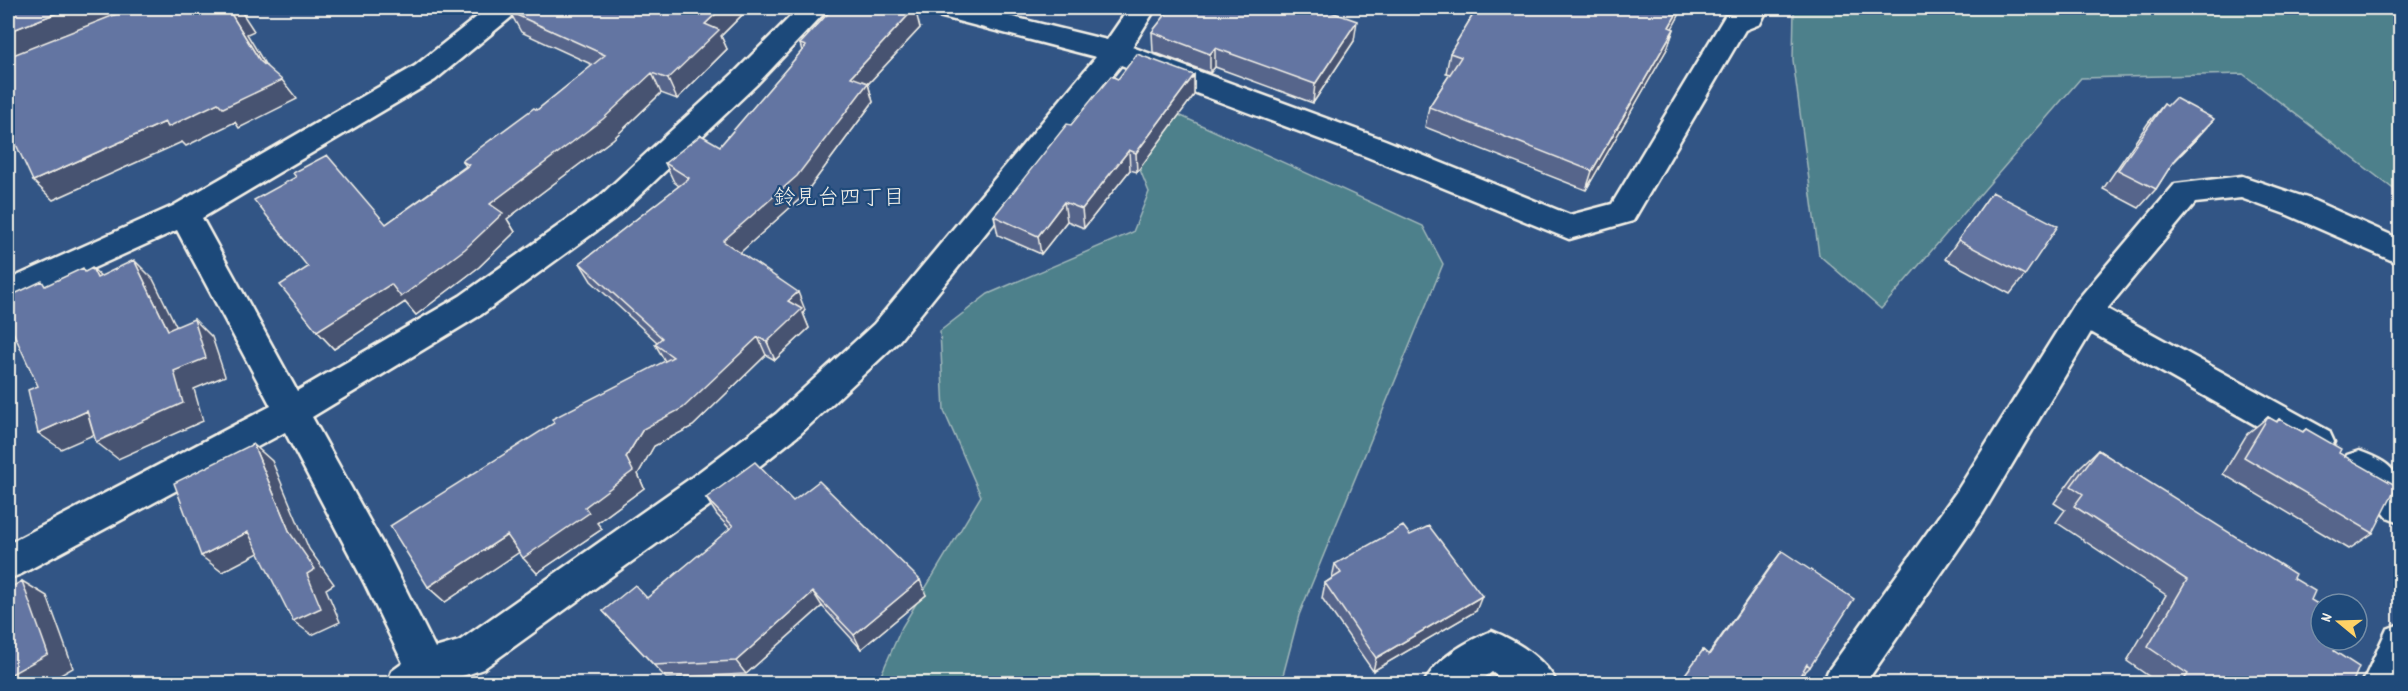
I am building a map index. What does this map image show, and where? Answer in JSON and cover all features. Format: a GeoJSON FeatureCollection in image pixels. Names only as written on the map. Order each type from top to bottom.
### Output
{"type":"FeatureCollection","features":[{"type":"Feature","properties":{"kind":"street"},"geometry":{"type":"LineString","coordinates":[[8,294],[184,214],[425,73],[505,8]]}},
{"type":"Feature","properties":{"kind":"street"},"geometry":{"type":"LineString","coordinates":[[8,562],[291,412],[471,304],[610,205],[746,78],[815,8]]}},
{"type":"Feature","properties":{"kind":"street"},"geometry":{"type":"LineString","coordinates":[[941,8],[1116,52],[1375,148],[1569,227],[1622,213],[1735,23],[1749,17],[1754,8]]}},
{"type":"Feature","properties":{"kind":"street"},"geometry":{"type":"LineString","coordinates":[[184,214],[291,412],[416,676],[469,656],[705,489],[788,424],[886,333],[1116,52],[1126,30],[1143,8]]}},
{"type":"Feature","properties":{"kind":"street"},"geometry":{"type":"LineString","coordinates":[[1842,684],[1970,502],[2085,313],[2186,192],[2242,187],[2299,207],[2400,252]]}},
{"type":"Feature","properties":{"kind":"street"},"geometry":{"type":"LineString","coordinates":[[2085,313],[2375,475],[2400,506]]}},
{"type":"Feature","properties":{"kind":"street"},"geometry":{"type":"LineString","coordinates":[[2381,684],[2400,642]]}},
{"type":"Feature","properties":{"kind":"street"},"geometry":{"type":"LineString","coordinates":[[1443,684],[1459,670],[1492,649],[1538,684]]}},
{"type":"Feature","properties":{"kind":"green space"},"geometry":{"type":"Polygon","coordinates":[[[1794,8],[2400,8],[2400,194],[2243,74],[2081,78],[1881,309],[1819,255],[1793,60],[1794,8]]]}},
{"type":"Feature","properties":{"kind":"green space"},"geometry":{"type":"Polygon","coordinates":[[[1146,100],[1423,226],[1443,264],[1299,615],[1281,683],[877,684],[902,627],[981,496],[944,411],[940,331],[988,294],[1133,232],[1149,192],[1123,128],[1146,100]]]}},
{"type":"Feature","properties":{"kind":"building"},"geometry":{"type":"Polygon","coordinates":[[[8,8],[70,8],[8,32],[8,8]]]}},
{"type":"Feature","properties":{"kind":"building"},"geometry":{"type":"Polygon","coordinates":[[[132,8],[236,8],[239,11],[231,14],[260,61],[282,80],[223,108],[218,103],[168,127],[165,122],[33,181],[8,127],[8,57],[132,8]]]}},
{"type":"Feature","properties":{"kind":"building"},"geometry":{"type":"Polygon","coordinates":[[[516,8],[722,8],[705,24],[719,30],[668,79],[652,73],[603,119],[490,204],[503,213],[465,249],[401,297],[391,284],[317,331],[280,285],[308,267],[254,200],[296,177],[293,173],[327,155],[386,224],[469,165],[462,161],[534,108],[537,110],[605,55],[510,12],[516,8]]]}},
{"type":"Feature","properties":{"kind":"building"},"geometry":{"type":"Polygon","coordinates":[[[833,8],[915,8],[851,77],[868,83],[797,176],[723,241],[798,292],[788,301],[802,309],[767,342],[758,337],[683,408],[643,429],[626,457],[633,471],[585,507],[589,513],[523,558],[507,535],[428,587],[390,526],[554,423],[552,419],[673,357],[655,344],[662,338],[580,263],[689,178],[665,163],[701,135],[720,146],[806,46],[800,44],[833,8]]]}},
{"type":"Feature","properties":{"kind":"building"},"geometry":{"type":"Polygon","coordinates":[[[1171,8],[1320,8],[1357,21],[1315,84],[1215,48],[1210,54],[1152,32],[1171,8]]]}},
{"type":"Feature","properties":{"kind":"building"},"geometry":{"type":"Polygon","coordinates":[[[1477,8],[1680,8],[1669,27],[1674,29],[1592,171],[1429,107],[1461,57],[1450,53],[1477,8]]]}},
{"type":"Feature","properties":{"kind":"building"},"geometry":{"type":"Polygon","coordinates":[[[1137,54],[1194,75],[1136,153],[1129,150],[1082,209],[1064,202],[1038,236],[994,216],[1067,124],[1071,125],[1111,76],[1118,79],[1137,54]]]}},
{"type":"Feature","properties":{"kind":"building"},"geometry":{"type":"Polygon","coordinates":[[[2175,98],[2214,119],[2175,159],[2156,189],[2118,170],[2164,104],[2167,106],[2175,98]]]}},
{"type":"Feature","properties":{"kind":"building"},"geometry":{"type":"Polygon","coordinates":[[[1992,192],[2058,226],[2025,275],[1958,240],[1992,192]]]}},
{"type":"Feature","properties":{"kind":"building"},"geometry":{"type":"Polygon","coordinates":[[[134,260],[168,330],[194,319],[206,358],[174,371],[183,403],[96,442],[87,411],[38,433],[28,390],[38,386],[8,321],[8,297],[42,281],[45,286],[83,268],[85,272],[92,268],[97,278],[134,260]]]}},
{"type":"Feature","properties":{"kind":"building"},"geometry":{"type":"Polygon","coordinates":[[[2268,417],[2277,422],[2279,419],[2303,432],[2306,429],[2341,449],[2339,453],[2397,486],[2373,533],[2244,457],[2268,417]]]}},
{"type":"Feature","properties":{"kind":"building"},"geometry":{"type":"Polygon","coordinates":[[[253,444],[290,533],[315,569],[307,574],[321,608],[293,621],[248,532],[201,556],[174,483],[253,444]]]}},
{"type":"Feature","properties":{"kind":"building"},"geometry":{"type":"Polygon","coordinates":[[[2098,450],[2295,574],[2293,578],[2315,591],[2309,592],[2309,652],[2336,652],[2359,667],[2352,684],[2194,684],[2185,678],[2188,674],[2148,647],[2187,580],[2074,506],[2083,494],[2071,486],[2098,450]]]}},
{"type":"Feature","properties":{"kind":"building"},"geometry":{"type":"Polygon","coordinates":[[[755,462],[793,501],[819,481],[920,580],[854,635],[813,592],[736,661],[654,665],[603,611],[635,585],[647,598],[733,526],[706,498],[755,462]]]}},
{"type":"Feature","properties":{"kind":"building"},"geometry":{"type":"Polygon","coordinates":[[[1403,526],[1410,535],[1429,526],[1482,596],[1376,658],[1325,583],[1341,573],[1335,564],[1403,526]]]}},
{"type":"Feature","properties":{"kind":"building"},"geometry":{"type":"Polygon","coordinates":[[[1782,551],[1854,599],[1810,667],[1807,664],[1795,684],[1678,684],[1703,650],[1709,655],[1782,551]]]}},
{"type":"Feature","properties":{"kind":"building"},"geometry":{"type":"Polygon","coordinates":[[[22,581],[48,654],[8,676],[8,589],[22,581]]]}},
{"type":"Feature","properties":{"kind":"district","name":"鈴見台四丁目"},"geometry":{"type":"Point","coordinates":[839,199]}}]}
